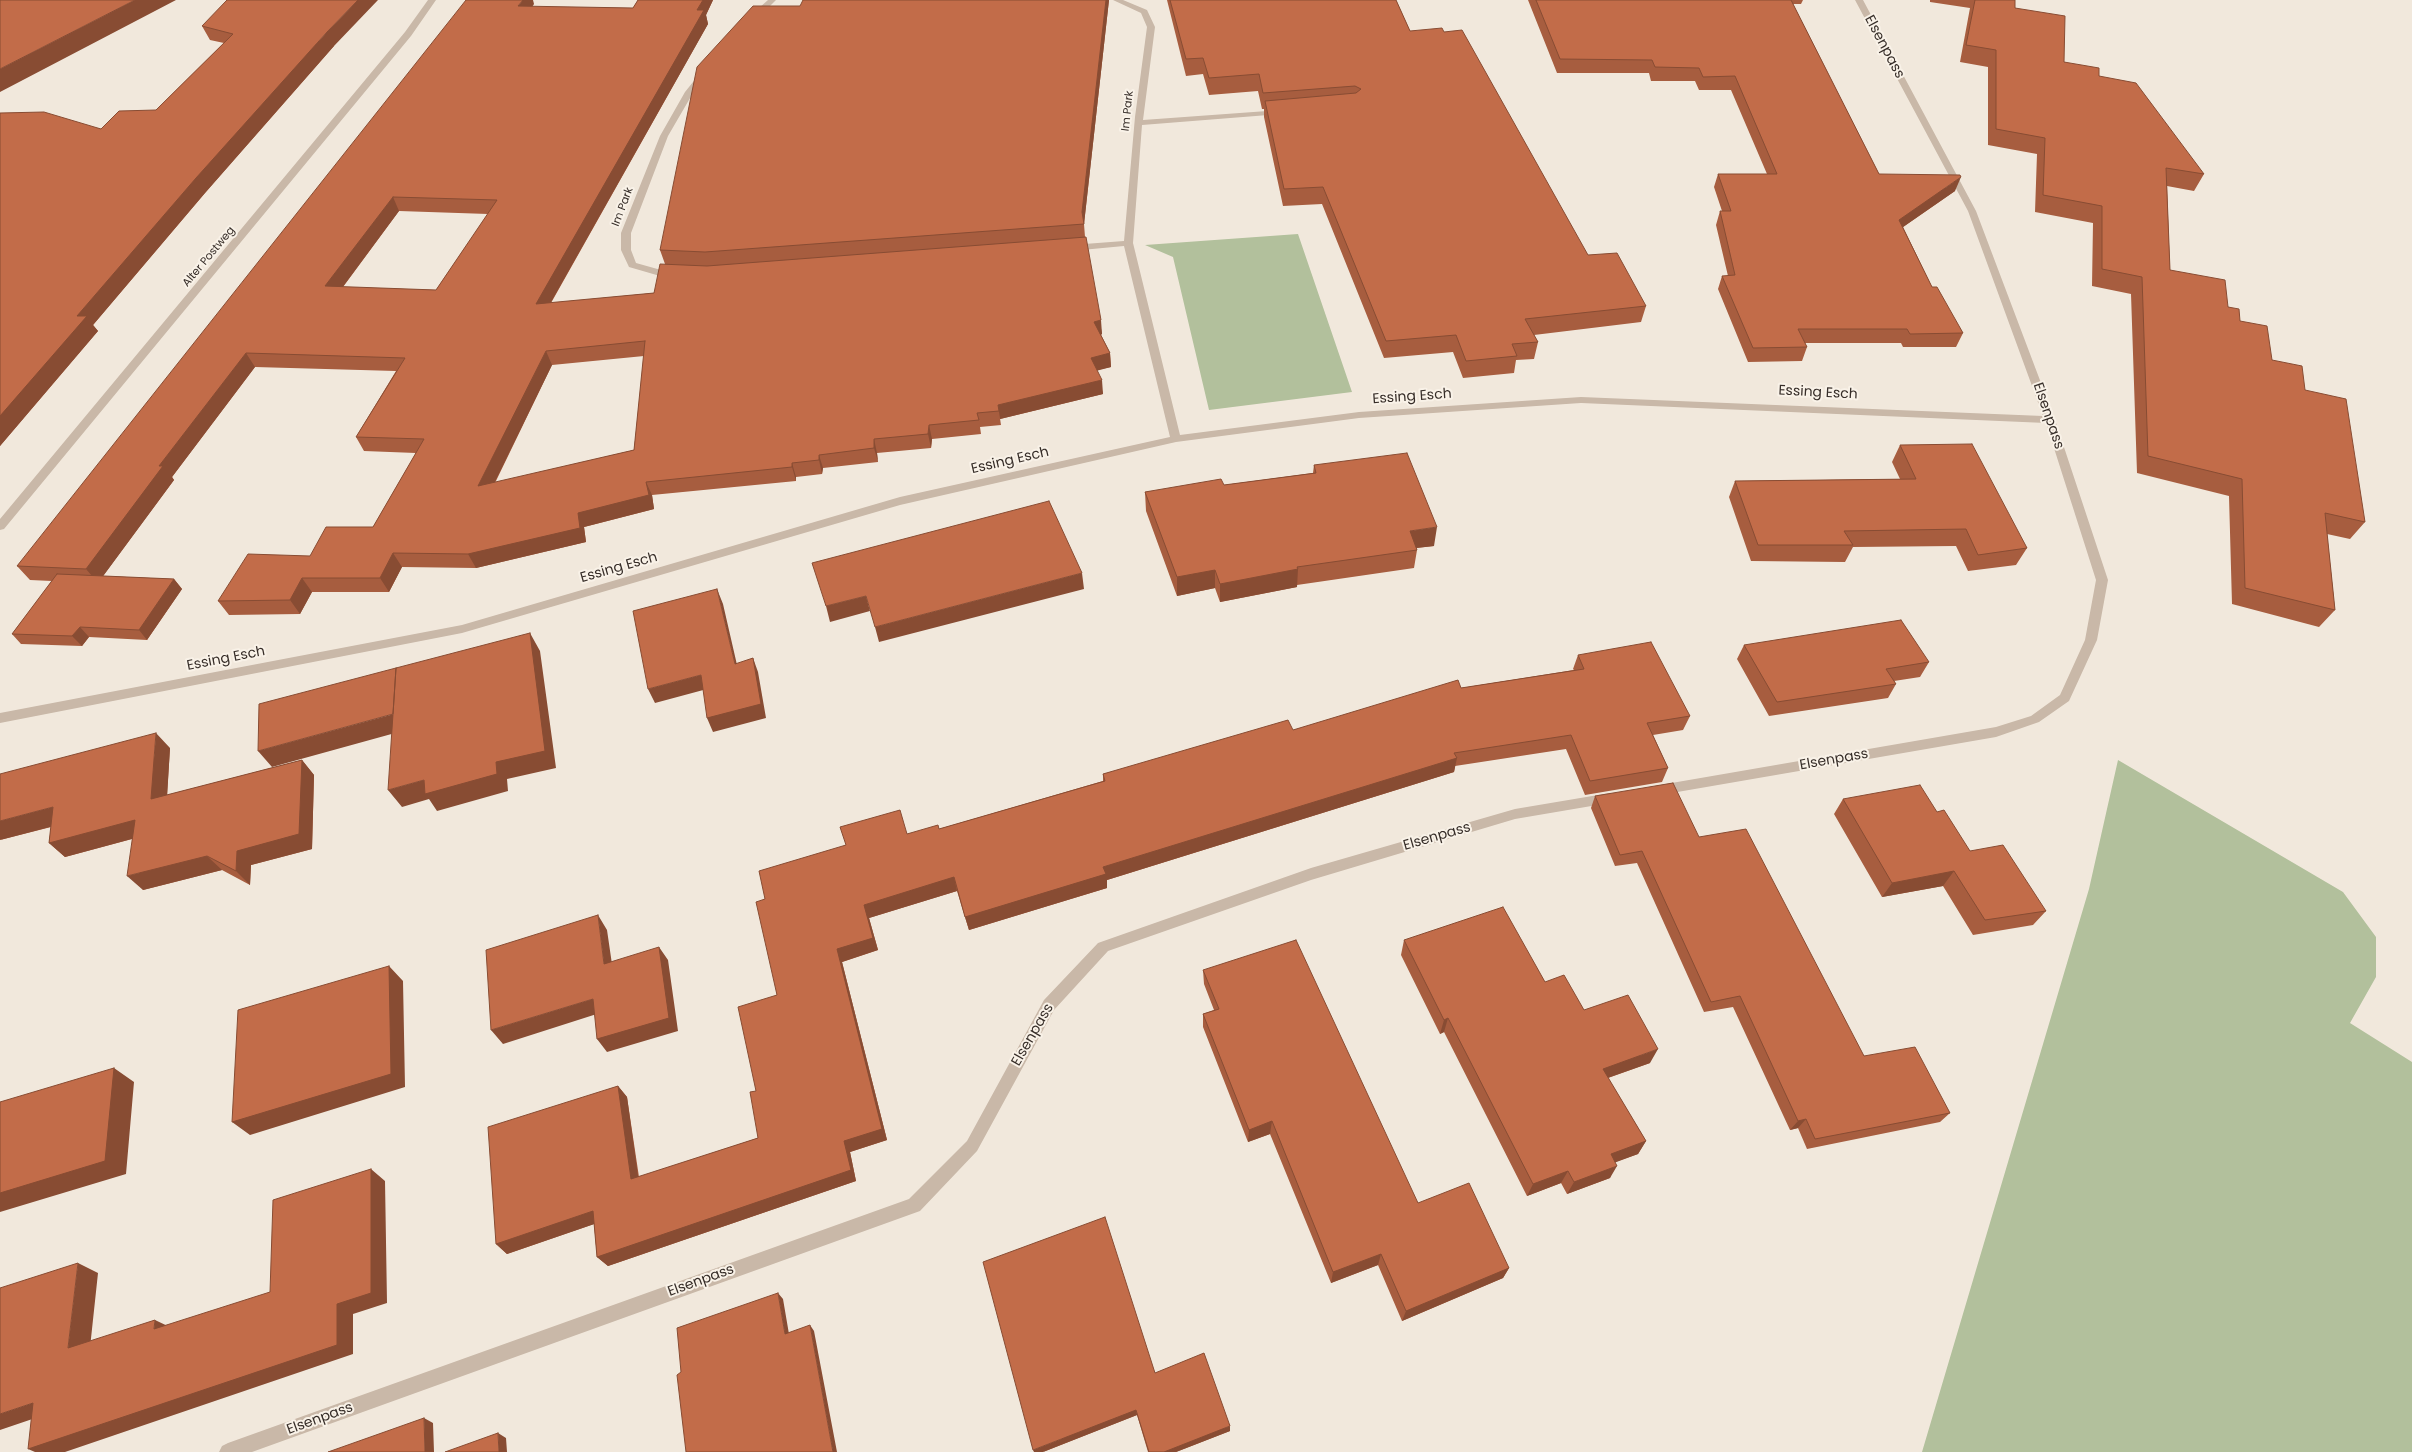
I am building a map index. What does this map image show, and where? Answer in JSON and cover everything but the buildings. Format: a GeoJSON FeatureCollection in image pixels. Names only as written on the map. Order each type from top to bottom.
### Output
{"type":"FeatureCollection","features":[{"type":"Feature","properties":{"kind":"street","name":"Alter Postweg"},"geometry":{"type":"LineString","coordinates":[[0,526],[396,49],[432,0]]}},
{"type":"Feature","properties":{"kind":"street"},"geometry":{"type":"LineString","coordinates":[[744,28],[772,0]]}},
{"type":"Feature","properties":{"kind":"street","name":"Im Park"},"geometry":{"type":"LineString","coordinates":[[1117,0],[1144,12],[1151,27],[1139,123],[1128,243],[1176,439]]}},
{"type":"Feature","properties":{"kind":"street","name":"Elsenpass"},"geometry":{"type":"LineString","coordinates":[[1648,792],[1996,732],[2035,719],[2065,698],[2091,640],[2102,580],[2050,420],[1972,211],[1859,0]]}},
{"type":"Feature","properties":{"kind":"street","name":"Im Park"},"geometry":{"type":"LineString","coordinates":[[686,274],[660,273],[632,265],[626,250],[626,233],[664,136],[689,92],[714,63]]}},
{"type":"Feature","properties":{"kind":"street"},"geometry":{"type":"LineString","coordinates":[[1139,123],[1286,111]]}},
{"type":"Feature","properties":{"kind":"street"},"geometry":{"type":"LineString","coordinates":[[1058,249],[1128,243]]}},
{"type":"Feature","properties":{"kind":"street","name":"Essing Esch"},"geometry":{"type":"LineString","coordinates":[[0,718],[462,630],[900,501],[1176,439],[1359,415],[1581,400],[2050,420]]}},
{"type":"Feature","properties":{"kind":"street","name":"Elsenpass"},"geometry":{"type":"LineString","coordinates":[[228,1452],[914,1204],[972,1146],[1049,1005],[1103,947],[1311,874],[1506,817],[1629,795]]}},
{"type":"Feature","properties":{"kind":"green space"},"geometry":{"type":"Polygon","coordinates":[[[1298,234],[1352,392],[1209,410],[1173,257],[1145,245],[1298,234]]]}},
{"type":"Feature","properties":{"kind":"green space"},"geometry":{"type":"Polygon","coordinates":[[[2118,760],[2343,892],[2376,937],[2376,977],[2350,1023],[2412,1062],[2412,1452],[1922,1452],[2089,889],[2118,760]]]}}]}
